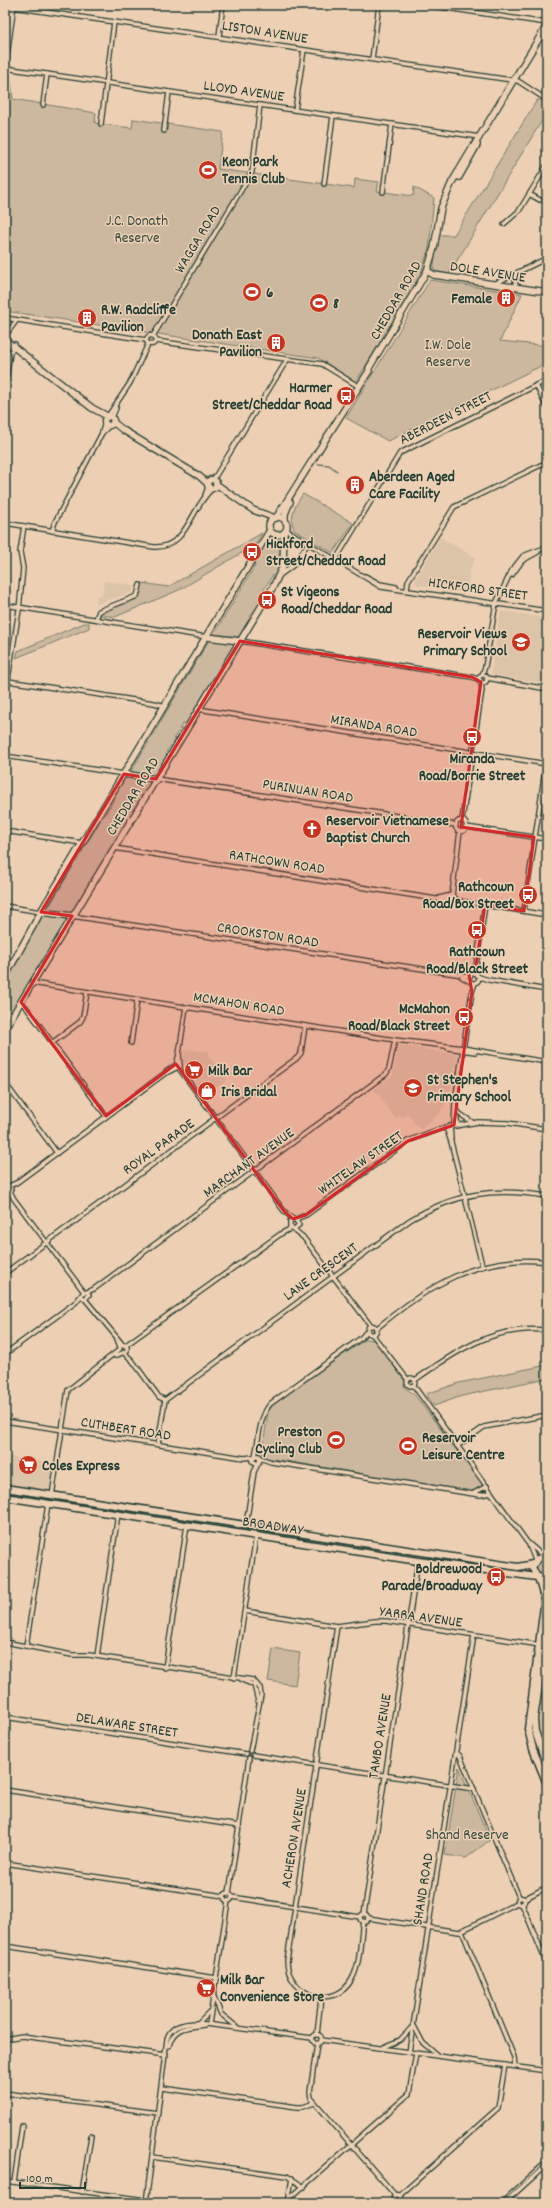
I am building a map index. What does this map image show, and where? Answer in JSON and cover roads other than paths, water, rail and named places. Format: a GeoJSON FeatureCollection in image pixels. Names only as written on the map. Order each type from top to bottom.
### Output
{"type":"FeatureCollection","features":[{"type":"Feature","properties":{"kind":"main road"},"geometry":{"type":"LineString","coordinates":[[5,63],[12,6]]}},
{"type":"Feature","properties":{"kind":"main road","name":"CHEDDAR ROAD"},"geometry":{"type":"LineString","coordinates":[[275,518],[293,494],[358,386],[369,371],[369,368],[427,271],[432,258],[439,215],[446,194],[514,80],[541,40],[547,25]]}},
{"type":"Feature","properties":{"kind":"main road","name":"DOLE AVENUE"},"geometry":{"type":"LineString","coordinates":[[427,271],[434,275],[547,292]]}},
{"type":"Feature","properties":{"kind":"main road"},"geometry":{"type":"LineString","coordinates":[[5,337],[109,421],[262,514],[275,518],[281,518],[286,521],[285,532],[277,535],[262,514]]}},
{"type":"Feature","properties":{"kind":"main road","name":"CHEDDAR ROAD"},"geometry":{"type":"LineString","coordinates":[[286,521],[285,514],[293,494]]}},
{"type":"Feature","properties":{"kind":"main road"},"geometry":{"type":"LineString","coordinates":[[270,527],[275,518]]}},
{"type":"Feature","properties":{"kind":"main road","name":"CHEDDAR ROAD"},"geometry":{"type":"LineString","coordinates":[[5,977],[41,912],[207,637],[270,527]]}},
{"type":"Feature","properties":{"kind":"main road","name":"CHEDDAR ROAD"},"geometry":{"type":"LineString","coordinates":[[5,1028],[279,576],[284,561],[285,532]]}},
{"type":"Feature","properties":{"kind":"main road"},"geometry":{"type":"LineString","coordinates":[[207,637],[240,641]]}},
{"type":"Feature","properties":{"kind":"main road"},"geometry":{"type":"LineString","coordinates":[[124,774],[156,779]]}},
{"type":"Feature","properties":{"kind":"main road"},"geometry":{"type":"LineString","coordinates":[[41,912],[72,916]]}},
{"type":"Feature","properties":{"kind":"main road","name":"BROADWAY"},"geometry":{"type":"LineString","coordinates":[[5,1488],[518,1567],[546,1556]]}},
{"type":"Feature","properties":{"kind":"main road"},"geometry":{"type":"LineString","coordinates":[[16,1499],[17,1490]]}},
{"type":"Feature","properties":{"kind":"main road","name":"BROADWAY"},"geometry":{"type":"LineString","coordinates":[[5,1498],[146,1518],[418,1561],[547,1579]]}},
{"type":"Feature","properties":{"kind":"main road"},"geometry":{"type":"LineString","coordinates":[[144,1510],[146,1518]]}},
{"type":"Feature","properties":{"kind":"main road"},"geometry":{"type":"LineString","coordinates":[[306,1535],[308,1544]]}},
{"type":"Feature","properties":{"kind":"main road"},"geometry":{"type":"LineString","coordinates":[[460,1558],[464,1567]]}},
{"type":"Feature","properties":{"kind":"main road"},"geometry":{"type":"LineString","coordinates":[[534,1562],[533,1571],[537,1577],[546,1608],[544,1646],[534,1719],[535,1730],[547,1766]]}},
{"type":"Feature","properties":{"kind":"main road"},"geometry":{"type":"LineString","coordinates":[[547,1632],[528,1729],[530,1739],[545,1772],[547,1784]]}},
{"type":"Feature","properties":{"kind":"main road"},"geometry":{"type":"LineString","coordinates":[[503,2203],[547,2163]]}},
{"type":"Feature","properties":{"kind":"street"},"geometry":{"type":"LineString","coordinates":[[219,36],[223,5]]}},
{"type":"Feature","properties":{"kind":"street"},"geometry":{"type":"LineString","coordinates":[[372,60],[379,5]]}},
{"type":"Feature","properties":{"kind":"street"},"geometry":{"type":"LineString","coordinates":[[426,5],[547,25]]}},
{"type":"Feature","properties":{"kind":"street","name":"LISTON AVENUE"},"geometry":{"type":"LineString","coordinates":[[12,6],[514,80]]}},
{"type":"Feature","properties":{"kind":"street"},"geometry":{"type":"LineString","coordinates":[[101,124],[114,22]]}},
{"type":"Feature","properties":{"kind":"street"},"geometry":{"type":"LineString","coordinates":[[295,110],[304,50]]}},
{"type":"Feature","properties":{"kind":"street","name":"LLOYD AVENUE"},"geometry":{"type":"LineString","coordinates":[[5,68],[480,137]]}},
{"type":"Feature","properties":{"kind":"street"},"geometry":{"type":"LineString","coordinates":[[43,105],[47,74]]}},
{"type":"Feature","properties":{"kind":"street"},"geometry":{"type":"LineString","coordinates":[[514,80],[547,100]]}},
{"type":"Feature","properties":{"kind":"street"},"geometry":{"type":"LineString","coordinates":[[164,131],[169,92]]}},
{"type":"Feature","properties":{"kind":"street","name":"WAGGA ROAD"},"geometry":{"type":"LineString","coordinates":[[153,336],[252,172],[260,105]]}},
{"type":"Feature","properties":{"kind":"street"},"geometry":{"type":"LineString","coordinates":[[324,184],[333,116]]}},
{"type":"Feature","properties":{"kind":"street"},"geometry":{"type":"LineString","coordinates":[[383,192],[392,124]]}},
{"type":"Feature","properties":{"kind":"street"},"geometry":{"type":"LineString","coordinates":[[504,224],[519,211],[547,165]]}},
{"type":"Feature","properties":{"kind":"street"},"geometry":{"type":"LineString","coordinates":[[529,194],[540,200]]}},
{"type":"Feature","properties":{"kind":"street"},"geometry":{"type":"LineString","coordinates":[[495,284],[547,258]]}},
{"type":"Feature","properties":{"kind":"street"},"geometry":{"type":"LineString","coordinates":[[514,275],[516,287]]}},
{"type":"Feature","properties":{"kind":"street"},"geometry":{"type":"LineString","coordinates":[[5,318],[146,340],[153,336],[156,341]]}},
{"type":"Feature","properties":{"kind":"street"},"geometry":{"type":"LineString","coordinates":[[5,337],[17,320]]}},
{"type":"Feature","properties":{"kind":"street"},"geometry":{"type":"LineString","coordinates":[[146,340],[148,344]]}},
{"type":"Feature","properties":{"kind":"street"},"geometry":{"type":"LineString","coordinates":[[52,531],[54,522],[109,421],[148,344],[156,341],[322,364],[358,386]]}},
{"type":"Feature","properties":{"kind":"street"},"geometry":{"type":"LineString","coordinates":[[5,386],[9,356],[14,345]]}},
{"type":"Feature","properties":{"kind":"street"},"geometry":{"type":"LineString","coordinates":[[5,523],[154,547],[167,546],[177,540],[287,360]]}},
{"type":"Feature","properties":{"kind":"street","name":"ABERDEEN STREET"},"geometry":{"type":"LineString","coordinates":[[336,559],[400,453],[547,380]]}},
{"type":"Feature","properties":{"kind":"street"},"geometry":{"type":"LineString","coordinates":[[536,386],[547,408]]}},
{"type":"Feature","properties":{"kind":"street"},"geometry":{"type":"LineString","coordinates":[[406,590],[408,582],[454,507],[547,462]]}},
{"type":"Feature","properties":{"kind":"street"},"geometry":{"type":"LineString","coordinates":[[5,698],[23,568],[20,552],[24,526]]}},
{"type":"Feature","properties":{"kind":"street","name":"HICKFORD STREET"},"geometry":{"type":"LineString","coordinates":[[285,532],[336,559],[381,587],[547,611]]}},
{"type":"Feature","properties":{"kind":"street","name":"CHEDDAR ROAD"},"geometry":{"type":"LineString","coordinates":[[279,576],[296,562],[308,543]]}},
{"type":"Feature","properties":{"kind":"street"},"geometry":{"type":"LineString","coordinates":[[462,820],[496,603],[509,578],[522,561],[547,547]]}},
{"type":"Feature","properties":{"kind":"street"},"geometry":{"type":"LineString","coordinates":[[96,620],[98,613],[102,610],[137,596],[140,585]]}},
{"type":"Feature","properties":{"kind":"street"},"geometry":{"type":"LineString","coordinates":[[5,605],[207,637]]}},
{"type":"Feature","properties":{"kind":"street"},"geometry":{"type":"LineString","coordinates":[[240,641],[547,689]]}},
{"type":"Feature","properties":{"kind":"street"},"geometry":{"type":"LineString","coordinates":[[8,681],[154,703],[165,706]]}},
{"type":"Feature","properties":{"kind":"street","name":"MIRANDA ROAD"},"geometry":{"type":"LineString","coordinates":[[198,709],[547,764]]}},
{"type":"Feature","properties":{"kind":"street"},"geometry":{"type":"LineString","coordinates":[[5,756],[124,774]]}},
{"type":"Feature","properties":{"kind":"street"},"geometry":{"type":"LineString","coordinates":[[524,911],[534,837],[547,764]]}},
{"type":"Feature","properties":{"kind":"street","name":"PURINUAN ROAD"},"geometry":{"type":"LineString","coordinates":[[156,779],[456,825]]}},
{"type":"Feature","properties":{"kind":"street"},"geometry":{"type":"LineString","coordinates":[[460,831],[456,828],[456,825],[458,821],[462,820]]}},
{"type":"Feature","properties":{"kind":"street"},"geometry":{"type":"LineString","coordinates":[[462,820],[466,824],[466,827]]}},
{"type":"Feature","properties":{"kind":"street"},"geometry":{"type":"LineString","coordinates":[[460,831],[466,827],[547,839]]}},
{"type":"Feature","properties":{"kind":"street"},"geometry":{"type":"LineString","coordinates":[[5,831],[82,843]]}},
{"type":"Feature","properties":{"kind":"street"},"geometry":{"type":"LineString","coordinates":[[453,896],[460,831]]}},
{"type":"Feature","properties":{"kind":"street","name":"RATHCOWN ROAD"},"geometry":{"type":"LineString","coordinates":[[114,848],[436,898],[453,896],[458,901],[547,914]]}},
{"type":"Feature","properties":{"kind":"street"},"geometry":{"type":"LineString","coordinates":[[482,1265],[451,1142],[452,1126],[472,992],[477,979],[476,966],[485,905]]}},
{"type":"Feature","properties":{"kind":"street"},"geometry":{"type":"LineString","coordinates":[[5,906],[41,912]]}},
{"type":"Feature","properties":{"kind":"street","name":"CROOKSTON ROAD"},"geometry":{"type":"LineString","coordinates":[[72,916],[470,978]]}},
{"type":"Feature","properties":{"kind":"street"},"geometry":{"type":"LineString","coordinates":[[472,992],[470,978],[476,966]]}},
{"type":"Feature","properties":{"kind":"street"},"geometry":{"type":"LineString","coordinates":[[470,978],[547,990]]}},
{"type":"Feature","properties":{"kind":"street"},"geometry":{"type":"LineString","coordinates":[[470,978],[477,979]]}},
{"type":"Feature","properties":{"kind":"street","name":"MCMAHON ROAD"},"geometry":{"type":"LineString","coordinates":[[32,983],[395,1040],[547,1062]]}},
{"type":"Feature","properties":{"kind":"street"},"geometry":{"type":"LineString","coordinates":[[52,1043],[80,1022],[83,1017],[87,992]]}},
{"type":"Feature","properties":{"kind":"street"},"geometry":{"type":"LineString","coordinates":[[131,1043],[138,1000]]}},
{"type":"Feature","properties":{"kind":"street"},"geometry":{"type":"LineString","coordinates":[[21,1002],[106,1116]]}},
{"type":"Feature","properties":{"kind":"street"},"geometry":{"type":"LineString","coordinates":[[186,1007],[179,1054],[179,1066],[284,1211],[289,1223],[303,1237],[364,1318],[408,1380],[409,1385],[414,1386],[487,1486],[527,1542],[534,1562]]}},
{"type":"Feature","properties":{"kind":"street","name":"ROYAL PARADE"},"geometry":{"type":"LineString","coordinates":[[5,1273],[298,1058],[301,1053],[305,1026]]}},
{"type":"Feature","properties":{"kind":"street","name":"MARCHANT AVENUE"},"geometry":{"type":"LineString","coordinates":[[5,1354],[386,1074],[390,1069],[395,1040]]}},
{"type":"Feature","properties":{"kind":"street"},"geometry":{"type":"LineString","coordinates":[[158,1444],[165,1400],[159,1397],[7,1188],[16,1183],[164,1074],[179,1066]]}},
{"type":"Feature","properties":{"kind":"street"},"geometry":{"type":"LineString","coordinates":[[5,1083],[57,1153]]}},
{"type":"Feature","properties":{"kind":"street"},"geometry":{"type":"LineString","coordinates":[[455,1106],[460,1114],[472,1122]]}},
{"type":"Feature","properties":{"kind":"street","name":"WHITELAW STREET"},"geometry":{"type":"LineString","coordinates":[[289,1223],[306,1215],[408,1141],[452,1126],[472,1122],[508,1123],[547,1129]]}},
{"type":"Feature","properties":{"kind":"street","name":"LANE CRESCENT"},"geometry":{"type":"LineString","coordinates":[[165,1400],[410,1220],[430,1208],[464,1196],[504,1191],[547,1196]]}},
{"type":"Feature","properties":{"kind":"street"},"geometry":{"type":"LineString","coordinates":[[284,1211],[295,1219],[299,1225],[303,1237]]}},
{"type":"Feature","properties":{"kind":"street","name":"WHITELAW STREET"},"geometry":{"type":"LineString","coordinates":[[293,1228],[299,1225],[306,1215]]}},
{"type":"Feature","properties":{"kind":"street"},"geometry":{"type":"LineString","coordinates":[[282,1233],[289,1223]]}},
{"type":"Feature","properties":{"kind":"street"},"geometry":{"type":"LineString","coordinates":[[52,1496],[68,1390],[282,1233],[293,1228]]}},
{"type":"Feature","properties":{"kind":"street"},"geometry":{"type":"LineString","coordinates":[[246,1525],[262,1418],[270,1404],[435,1285],[460,1272],[482,1265],[513,1261],[547,1262]]}},
{"type":"Feature","properties":{"kind":"street"},"geometry":{"type":"LineString","coordinates":[[408,1380],[415,1380],[448,1355],[489,1337],[514,1331],[547,1330]]}},
{"type":"Feature","properties":{"kind":"street"},"geometry":{"type":"LineString","coordinates":[[414,1386],[415,1380]]}},
{"type":"Feature","properties":{"kind":"street"},"geometry":{"type":"LineString","coordinates":[[457,1446],[484,1427],[542,1414],[547,1415]]}},
{"type":"Feature","properties":{"kind":"street","name":"CUTHBERT ROAD"},"geometry":{"type":"LineString","coordinates":[[5,1421],[480,1495],[492,1493]]}},
{"type":"Feature","properties":{"kind":"street"},"geometry":{"type":"LineString","coordinates":[[473,1493],[487,1486]]}},
{"type":"Feature","properties":{"kind":"street"},"geometry":{"type":"LineString","coordinates":[[26,1646],[48,1504]]}},
{"type":"Feature","properties":{"kind":"street"},"geometry":{"type":"LineString","coordinates":[[96,1656],[118,1514]]}},
{"type":"Feature","properties":{"kind":"street"},"geometry":{"type":"LineString","coordinates":[[165,1668],[187,1525]]}},
{"type":"Feature","properties":{"kind":"street"},"geometry":{"type":"LineString","coordinates":[[234,1678],[256,1536]]}},
{"type":"Feature","properties":{"kind":"street"},"geometry":{"type":"LineString","coordinates":[[527,1542],[546,1556]]}},
{"type":"Feature","properties":{"kind":"street","name":"TAMBO AVENUE"},"geometry":{"type":"LineString","coordinates":[[364,1914],[418,1561]]}},
{"type":"Feature","properties":{"kind":"street","name":"YARRA AVENUE"},"geometry":{"type":"LineString","coordinates":[[244,1611],[338,1626],[375,1621],[544,1646]]}},
{"type":"Feature","properties":{"kind":"street","name":"ACHERON AVENUE"},"geometry":{"type":"LineString","coordinates":[[321,1997],[300,1990],[294,1984],[288,1972],[286,1961],[338,1626]]}},
{"type":"Feature","properties":{"kind":"street","name":"SHAND ROAD"},"geometry":{"type":"LineString","coordinates":[[409,2052],[474,1635]]}},
{"type":"Feature","properties":{"kind":"street"},"geometry":{"type":"LineString","coordinates":[[5,1642],[65,1653],[89,1655],[165,1668],[250,1679],[261,1692],[250,1751],[246,1754],[249,1758]]}},
{"type":"Feature","properties":{"kind":"street","name":"DELAWARE STREET"},"geometry":{"type":"LineString","coordinates":[[5,1717],[246,1754]]}},
{"type":"Feature","properties":{"kind":"street"},"geometry":{"type":"LineString","coordinates":[[250,1751],[253,1755],[474,1789]]}},
{"type":"Feature","properties":{"kind":"street"},"geometry":{"type":"LineString","coordinates":[[456,1752],[460,1756],[521,1898],[520,1903],[547,1964]]}},
{"type":"Feature","properties":{"kind":"street"},"geometry":{"type":"LineString","coordinates":[[253,1755],[249,1758],[229,1893],[232,1897],[360,1917],[363,1921],[352,1979],[347,1986],[334,1994],[321,1997],[317,2035]]}},
{"type":"Feature","properties":{"kind":"street"},"geometry":{"type":"LineString","coordinates":[[5,1790],[239,1826]]}},
{"type":"Feature","properties":{"kind":"street"},"geometry":{"type":"LineString","coordinates":[[5,1863],[224,1896],[229,1893]]}},
{"type":"Feature","properties":{"kind":"street"},"geometry":{"type":"LineString","coordinates":[[521,1898],[547,1887]]}},
{"type":"Feature","properties":{"kind":"street"},"geometry":{"type":"LineString","coordinates":[[224,1896],[228,1901]]}},
{"type":"Feature","properties":{"kind":"street"},"geometry":{"type":"LineString","coordinates":[[209,2024],[228,1901],[232,1897]]}},
{"type":"Feature","properties":{"kind":"street"},"geometry":{"type":"LineString","coordinates":[[520,1903],[521,1898]]}},
{"type":"Feature","properties":{"kind":"street"},"geometry":{"type":"LineString","coordinates":[[360,1917],[364,1914],[368,1918],[428,1928],[462,1931],[520,1903]]}},
{"type":"Feature","properties":{"kind":"street"},"geometry":{"type":"LineString","coordinates":[[363,1921],[368,1918]]}},
{"type":"Feature","properties":{"kind":"street"},"geometry":{"type":"LineString","coordinates":[[462,1931],[514,2057],[515,2066]]}},
{"type":"Feature","properties":{"kind":"street"},"geometry":{"type":"LineString","coordinates":[[5,1946],[216,1978]]}},
{"type":"Feature","properties":{"kind":"street"},"geometry":{"type":"LineString","coordinates":[[214,1992],[215,2003],[221,2014],[240,2029]]}},
{"type":"Feature","properties":{"kind":"street"},"geometry":{"type":"LineString","coordinates":[[198,2023],[206,2016],[211,2008]]}},
{"type":"Feature","properties":{"kind":"street"},"geometry":{"type":"LineString","coordinates":[[5,2181],[146,2202],[168,2038],[172,2030],[179,2026],[198,2023],[312,2038],[317,2035]]}},
{"type":"Feature","properties":{"kind":"street"},"geometry":{"type":"LineString","coordinates":[[166,2055],[171,2038],[176,2031],[209,2024]]}},
{"type":"Feature","properties":{"kind":"street"},"geometry":{"type":"LineString","coordinates":[[381,2048],[402,2039],[414,2025],[424,2045],[441,2056]]}},
{"type":"Feature","properties":{"kind":"street"},"geometry":{"type":"LineString","coordinates":[[317,2035],[320,2036],[321,2040]]}},
{"type":"Feature","properties":{"kind":"street"},"geometry":{"type":"LineString","coordinates":[[5,2039],[22,2036],[166,2055]]}},
{"type":"Feature","properties":{"kind":"street"},"geometry":{"type":"LineString","coordinates":[[312,2038],[317,2044]]}},
{"type":"Feature","properties":{"kind":"street"},"geometry":{"type":"LineString","coordinates":[[321,2040],[317,2044],[310,2092],[314,2103],[351,2146],[397,2195],[400,2202],[393,2202],[397,2195],[498,2108],[505,2065]]}},
{"type":"Feature","properties":{"kind":"street"},"geometry":{"type":"LineString","coordinates":[[321,2040],[547,2071]]}},
{"type":"Feature","properties":{"kind":"street"},"geometry":{"type":"LineString","coordinates":[[289,2201],[409,2094],[416,2053]]}},
{"type":"Feature","properties":{"kind":"street"},"geometry":{"type":"LineString","coordinates":[[162,2088],[297,2107],[303,2107],[314,2103]]}},
{"type":"Feature","properties":{"kind":"street"},"geometry":{"type":"LineString","coordinates":[[5,2093],[158,2113]]}},
{"type":"Feature","properties":{"kind":"street"},"geometry":{"type":"LineString","coordinates":[[14,2182],[22,2126]]}},
{"type":"Feature","properties":{"kind":"street"},"geometry":{"type":"LineString","coordinates":[[82,2192],[90,2136]]}},
{"type":"Feature","properties":{"kind":"street"},"geometry":{"type":"LineString","coordinates":[[152,2158],[292,2178],[304,2187]]}},
{"type":"Feature","properties":{"kind":"street"},"geometry":{"type":"LineString","coordinates":[[289,2201],[292,2178]]}},
{"type":"Feature","properties":{"kind":"waterway"},"geometry":{"type":"LineString","coordinates":[[318,464],[329,465],[337,471]]}},
{"type":"Feature","properties":{"kind":"tram line"},"geometry":{"type":"LineString","coordinates":[[501,2203],[547,2162]]}},
{"type":"Feature","properties":{"kind":"place","name":"Keon Park Tennis Club"},"geometry":{"type":"Point","coordinates":[208,170]}},
{"type":"Feature","properties":{"kind":"place","name":"6"},"geometry":{"type":"Point","coordinates":[252,292]}},
{"type":"Feature","properties":{"kind":"place","name":"Female"},"geometry":{"type":"Point","coordinates":[506,298]}},
{"type":"Feature","properties":{"kind":"place","name":"8"},"geometry":{"type":"Point","coordinates":[319,303]}},
{"type":"Feature","properties":{"kind":"place","name":"R.W. Radcliffe Pavilion"},"geometry":{"type":"Point","coordinates":[87,318]}},
{"type":"Feature","properties":{"kind":"place","name":"Donath East Pavilion"},"geometry":{"type":"Point","coordinates":[276,343]}},
{"type":"Feature","properties":{"kind":"place","name":"Harmer Street/Cheddar Road"},"geometry":{"type":"Point","coordinates":[346,396]}},
{"type":"Feature","properties":{"kind":"place","name":"Aberdeen Aged Care Facility"},"geometry":{"type":"Point","coordinates":[355,485]}},
{"type":"Feature","properties":{"kind":"place","name":"Hickford Street/Cheddar Road"},"geometry":{"type":"Point","coordinates":[252,552]}},
{"type":"Feature","properties":{"kind":"place","name":"St Vigeons Road/Cheddar Road"},"geometry":{"type":"Point","coordinates":[267,600]}},
{"type":"Feature","properties":{"kind":"place","name":"Reservoir Views Primary School"},"geometry":{"type":"Point","coordinates":[521,642]}},
{"type":"Feature","properties":{"kind":"place","name":"Miranda Road/Borrie Street"},"geometry":{"type":"Point","coordinates":[472,737]}},
{"type":"Feature","properties":{"kind":"place","name":"Reservoir Vietnamese Baptist Church"},"geometry":{"type":"Point","coordinates":[312,829]}},
{"type":"Feature","properties":{"kind":"place","name":"Rathcown Road/Box Street"},"geometry":{"type":"Point","coordinates":[528,895]}},
{"type":"Feature","properties":{"kind":"place","name":"Rathcown Road/Black Street"},"geometry":{"type":"Point","coordinates":[477,930]}},
{"type":"Feature","properties":{"kind":"place","name":"McMahon Road/Black Street"},"geometry":{"type":"Point","coordinates":[464,1017]}},
{"type":"Feature","properties":{"kind":"place","name":"Milk Bar"},"geometry":{"type":"Point","coordinates":[194,1070]}},
{"type":"Feature","properties":{"kind":"place","name":"St Stephen's Primary School"},"geometry":{"type":"Point","coordinates":[413,1088]}},
{"type":"Feature","properties":{"kind":"place","name":"Iris Bridal"},"geometry":{"type":"Point","coordinates":[207,1091]}},
{"type":"Feature","properties":{"kind":"place","name":"Preston Cycling Club"},"geometry":{"type":"Point","coordinates":[336,1440]}},
{"type":"Feature","properties":{"kind":"place","name":"Reservoir Leisure Centre"},"geometry":{"type":"Point","coordinates":[408,1446]}},
{"type":"Feature","properties":{"kind":"place","name":"Coles Express"},"geometry":{"type":"Point","coordinates":[28,1465]}},
{"type":"Feature","properties":{"kind":"place","name":"Boldrewood Parade/Broadway"},"geometry":{"type":"Point","coordinates":[496,1577]}},
{"type":"Feature","properties":{"kind":"place","name":"Milk Bar Convenience Store"},"geometry":{"type":"Point","coordinates":[206,1988]}},
{"type":"Feature","properties":{"kind":"park label","name":"J.C. Donath Reserve"},"geometry":{"type":"Point","coordinates":[137,228]}},
{"type":"Feature","properties":{"kind":"park label","name":"I.W. Dole Reserve"},"geometry":{"type":"Point","coordinates":[448,352]}},
{"type":"Feature","properties":{"kind":"park label","name":"Shand Reserve"},"geometry":{"type":"Point","coordinates":[467,1834]}}]}
